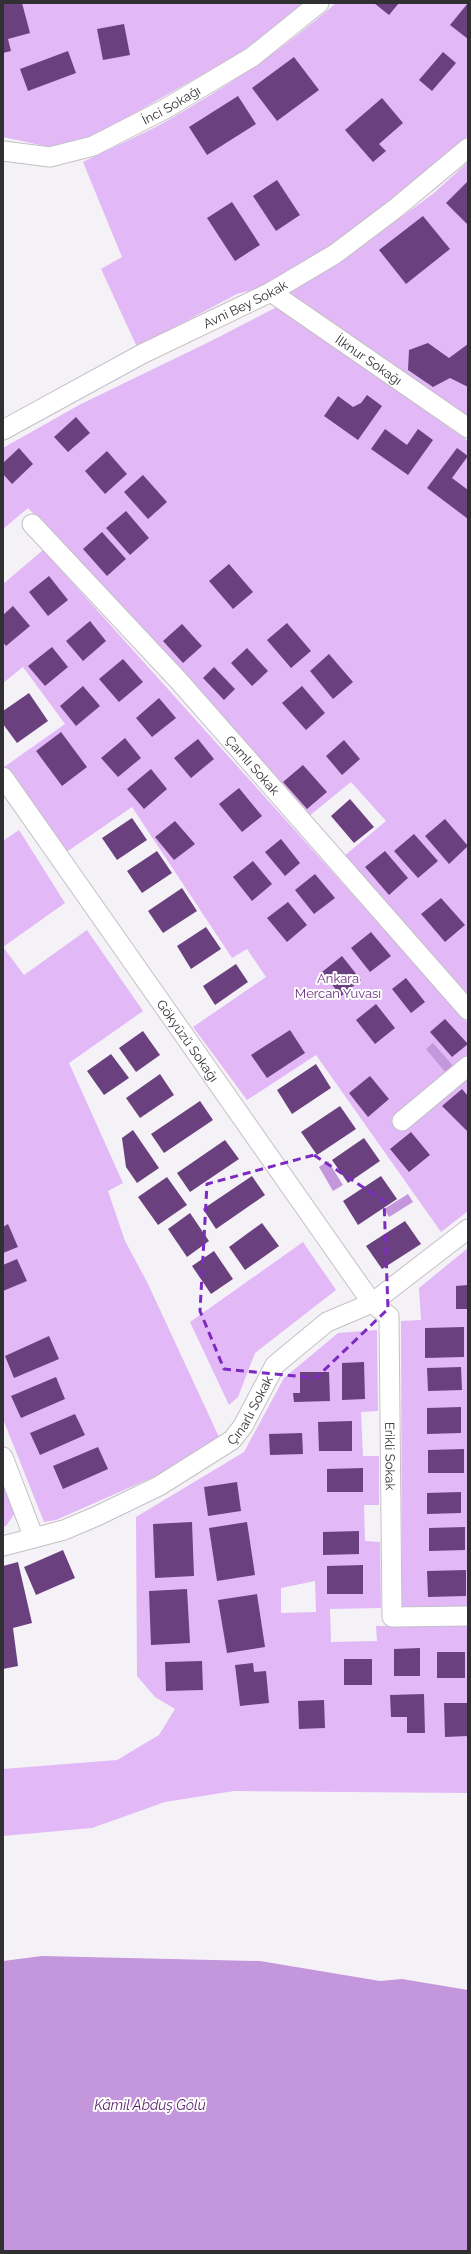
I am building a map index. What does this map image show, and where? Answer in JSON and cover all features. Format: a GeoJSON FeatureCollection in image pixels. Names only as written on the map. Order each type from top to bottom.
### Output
{"type":"FeatureCollection","features":[{"type":"Feature","properties":{"kind":"street","name":"İnci Sokağı"},"geometry":{"type":"LineString","coordinates":[[3,151],[50,157],[93,146],[165,109],[252,56],[319,3]]}},
{"type":"Feature","properties":{"kind":"street","name":"Avni Bey Sokak"},"geometry":{"type":"LineString","coordinates":[[3,430],[142,354],[271,292],[335,254],[396,208],[468,148]]}},
{"type":"Feature","properties":{"kind":"street","name":"İlknur Sokağı"},"geometry":{"type":"LineString","coordinates":[[271,292],[468,428]]}},
{"type":"Feature","properties":{"kind":"street","name":"Çamlı Sokak"},"geometry":{"type":"LineString","coordinates":[[32,524],[179,681],[468,1010]]}},
{"type":"Feature","properties":{"kind":"street","name":"Gökyüzü Sokağı"},"geometry":{"type":"LineString","coordinates":[[3,777],[372,1303]]}},
{"type":"Feature","properties":{"kind":"street"},"geometry":{"type":"LineString","coordinates":[[402,1121],[468,1066]]}},
{"type":"Feature","properties":{"kind":"street","name":"Çınarlı Sokak"},"geometry":{"type":"LineString","coordinates":[[3,1546],[64,1530],[159,1486],[232,1440],[243,1426],[275,1365],[327,1322],[372,1303],[468,1229]]}},
{"type":"Feature","properties":{"kind":"street","name":"Erikli Sokak"},"geometry":{"type":"LineString","coordinates":[[372,1303],[389,1316],[392,1617],[468,1616]]}},
{"type":"Feature","properties":{"kind":"street"},"geometry":{"type":"LineString","coordinates":[[3,1457],[34,1538]]}},
{"type":"Feature","properties":{"kind":"highlighted area"},"geometry":{"type":"Polygon","coordinates":[[[314,1155],[384,1201],[388,1309],[316,1378],[224,1369],[200,1311],[207,1184],[314,1155]]]}},
{"type":"Feature","properties":{"kind":"green space"},"geometry":{"type":"Polygon","coordinates":[[[3,3],[305,3],[249,48],[89,139],[54,148],[3,137],[3,3]]]}},
{"type":"Feature","properties":{"kind":"green space"},"geometry":{"type":"Polygon","coordinates":[[[336,3],[468,3],[468,136],[450,155],[332,246],[262,287],[237,294],[137,347],[101,269],[122,257],[83,162],[155,127],[210,96],[275,52],[336,3]]]}},
{"type":"Feature","properties":{"kind":"green space"},"geometry":{"type":"Polygon","coordinates":[[[468,162],[468,416],[466,417],[287,292],[343,260],[434,193],[468,162]]]}},
{"type":"Feature","properties":{"kind":"green space"},"geometry":{"type":"Polygon","coordinates":[[[277,307],[468,441],[468,997],[343,857],[386,821],[351,782],[309,816],[184,677],[28,508],[3,529],[3,448],[79,405],[277,307]]]}},
{"type":"Feature","properties":{"kind":"green space","name":"Ankara Mercan Yuvası"},"geometry":{"type":"Polygon","coordinates":[[[43,550],[468,1023],[468,1211],[441,1232],[316,1055],[247,1100],[193,1027],[266,977],[247,949],[232,958],[132,807],[65,853],[4,767],[65,724],[23,667],[3,683],[3,584],[43,550]]]}},
{"type":"Feature","properties":{"kind":"green space"},"geometry":{"type":"Polygon","coordinates":[[[19,830],[65,903],[3,947],[3,841],[19,830]]]}},
{"type":"Feature","properties":{"kind":"green space"},"geometry":{"type":"Polygon","coordinates":[[[87,930],[143,1011],[69,1063],[123,1183],[108,1191],[125,1241],[148,1284],[219,1437],[158,1475],[56,1520],[44,1522],[3,1419],[3,947],[24,975],[87,930]]]}},
{"type":"Feature","properties":{"kind":"green space"},"geometry":{"type":"Polygon","coordinates":[[[303,1242],[336,1290],[255,1353],[238,1397],[229,1405],[190,1322],[303,1242]]]}},
{"type":"Feature","properties":{"kind":"green space"},"geometry":{"type":"Polygon","coordinates":[[[468,1248],[468,1606],[402,1607],[401,1321],[421,1320],[419,1288],[468,1248]]]}},
{"type":"Feature","properties":{"kind":"green space"},"geometry":{"type":"Polygon","coordinates":[[[377,1330],[378,1411],[361,1412],[363,1456],[379,1456],[379,1505],[364,1505],[365,1541],[380,1542],[381,1608],[330,1609],[331,1642],[377,1641],[376,1626],[468,1625],[468,1793],[234,1791],[165,1802],[92,1828],[3,1836],[3,1769],[117,1760],[159,1735],[175,1709],[155,1697],[137,1676],[136,1517],[244,1452],[284,1378],[338,1333],[377,1330]],[[315,1581],[281,1588],[281,1613],[316,1612],[315,1581]]]}},
{"type":"Feature","properties":{"kind":"green space"},"geometry":{"type":"Polygon","coordinates":[[[3,1482],[15,1513],[6,1526],[3,1527],[3,1482]]]}},
{"type":"Feature","properties":{"kind":"water"},"geometry":{"type":"Polygon","coordinates":[[[433,1043],[454,1067],[446,1073],[426,1049],[433,1043]]]}},
{"type":"Feature","properties":{"kind":"water"},"geometry":{"type":"Polygon","coordinates":[[[328,1161],[343,1185],[333,1191],[319,1167],[328,1161]]]}},
{"type":"Feature","properties":{"kind":"water"},"geometry":{"type":"Polygon","coordinates":[[[408,1194],[413,1202],[389,1217],[384,1209],[408,1194]]]}},
{"type":"Feature","properties":{"kind":"water","name":"Kâmil Abduş Gölü"},"geometry":{"type":"Polygon","coordinates":[[[42,1956],[260,1961],[380,1981],[402,1979],[468,1990],[468,2251],[3,2251],[3,1961],[42,1956]]]}},
{"type":"Feature","properties":{"kind":"building"},"geometry":{"type":"Polygon","coordinates":[[[3,3],[22,3],[30,33],[8,39],[11,51],[3,53],[3,3]]]}},
{"type":"Feature","properties":{"kind":"building"},"geometry":{"type":"Polygon","coordinates":[[[374,3],[399,3],[389,15],[374,3]]]}},
{"type":"Feature","properties":{"kind":"building"},"geometry":{"type":"Polygon","coordinates":[[[468,3],[468,39],[450,25],[468,3]]]}},
{"type":"Feature","properties":{"kind":"building"},"geometry":{"type":"Polygon","coordinates":[[[124,24],[130,55],[103,60],[97,29],[124,24]]]}},
{"type":"Feature","properties":{"kind":"building"},"geometry":{"type":"Polygon","coordinates":[[[68,51],[76,73],[28,91],[20,69],[68,51]]]}},
{"type":"Feature","properties":{"kind":"building"},"geometry":{"type":"Polygon","coordinates":[[[443,52],[456,63],[432,91],[419,80],[443,52]]]}},
{"type":"Feature","properties":{"kind":"building"},"geometry":{"type":"Polygon","coordinates":[[[294,57],[319,90],[277,121],[252,88],[294,57]]]}},
{"type":"Feature","properties":{"kind":"building"},"geometry":{"type":"Polygon","coordinates":[[[238,96],[256,124],[207,155],[189,127],[238,96]]]}},
{"type":"Feature","properties":{"kind":"building"},"geometry":{"type":"Polygon","coordinates":[[[382,98],[403,123],[379,144],[386,151],[373,162],[345,130],[382,98]]]}},
{"type":"Feature","properties":{"kind":"building"},"geometry":{"type":"Polygon","coordinates":[[[277,180],[300,215],[276,231],[253,196],[277,180]]]}},
{"type":"Feature","properties":{"kind":"building"},"geometry":{"type":"Polygon","coordinates":[[[468,181],[468,223],[467,224],[446,203],[468,181]]]}},
{"type":"Feature","properties":{"kind":"building"},"geometry":{"type":"Polygon","coordinates":[[[232,202],[260,245],[235,261],[207,218],[232,202]]]}},
{"type":"Feature","properties":{"kind":"building"},"geometry":{"type":"Polygon","coordinates":[[[423,216],[450,249],[406,284],[379,250],[423,216]]]}},
{"type":"Feature","properties":{"kind":"building"},"geometry":{"type":"Polygon","coordinates":[[[428,343],[449,358],[468,344],[468,387],[450,378],[433,387],[408,370],[409,350],[428,343]]]}},
{"type":"Feature","properties":{"kind":"building"},"geometry":{"type":"Polygon","coordinates":[[[367,395],[382,406],[358,440],[324,416],[338,396],[353,407],[361,403],[367,395]]]}},
{"type":"Feature","properties":{"kind":"building"},"geometry":{"type":"Polygon","coordinates":[[[76,417],[90,433],[68,452],[54,437],[76,417]]]}},
{"type":"Feature","properties":{"kind":"building"},"geometry":{"type":"Polygon","coordinates":[[[385,429],[407,445],[418,429],[433,440],[408,475],[371,449],[385,429]]]}},
{"type":"Feature","properties":{"kind":"building"},"geometry":{"type":"Polygon","coordinates":[[[19,448],[33,464],[12,484],[3,474],[3,463],[19,448]]]}},
{"type":"Feature","properties":{"kind":"building"},"geometry":{"type":"Polygon","coordinates":[[[457,448],[468,456],[452,478],[468,490],[468,519],[427,488],[457,448]]]}},
{"type":"Feature","properties":{"kind":"building"},"geometry":{"type":"Polygon","coordinates":[[[107,451],[127,474],[105,494],[85,471],[107,451]]]}},
{"type":"Feature","properties":{"kind":"building"},"geometry":{"type":"Polygon","coordinates":[[[143,475],[167,502],[148,519],[124,492],[143,475]]]}},
{"type":"Feature","properties":{"kind":"building"},"geometry":{"type":"Polygon","coordinates":[[[126,511],[149,538],[130,555],[106,528],[126,511]]]}},
{"type":"Feature","properties":{"kind":"building"},"geometry":{"type":"Polygon","coordinates":[[[102,532],[126,559],[107,576],[83,549],[102,532]]]}},
{"type":"Feature","properties":{"kind":"building"},"geometry":{"type":"Polygon","coordinates":[[[229,564],[253,592],[233,609],[209,581],[229,564]]]}},
{"type":"Feature","properties":{"kind":"building"},"geometry":{"type":"Polygon","coordinates":[[[49,576],[68,600],[48,616],[29,592],[49,576]]]}},
{"type":"Feature","properties":{"kind":"building"},"geometry":{"type":"Polygon","coordinates":[[[13,606],[30,626],[6,646],[3,642],[3,615],[13,606]]]}},
{"type":"Feature","properties":{"kind":"building"},"geometry":{"type":"Polygon","coordinates":[[[90,621],[106,641],[83,661],[66,641],[90,621]]]}},
{"type":"Feature","properties":{"kind":"building"},"geometry":{"type":"Polygon","coordinates":[[[287,623],[311,651],[291,668],[267,640],[287,623]]]}},
{"type":"Feature","properties":{"kind":"building"},"geometry":{"type":"Polygon","coordinates":[[[182,624],[202,646],[183,663],[163,641],[182,624]]]}},
{"type":"Feature","properties":{"kind":"building"},"geometry":{"type":"Polygon","coordinates":[[[52,647],[68,667],[45,686],[28,666],[52,647]]]}},
{"type":"Feature","properties":{"kind":"building"},"geometry":{"type":"Polygon","coordinates":[[[247,648],[268,671],[252,686],[231,663],[247,648]]]}},
{"type":"Feature","properties":{"kind":"building"},"geometry":{"type":"Polygon","coordinates":[[[329,654],[353,682],[333,699],[310,671],[329,654]]]}},
{"type":"Feature","properties":{"kind":"building"},"geometry":{"type":"Polygon","coordinates":[[[123,659],[143,682],[119,702],[99,679],[123,659]]]}},
{"type":"Feature","properties":{"kind":"building"},"geometry":{"type":"Polygon","coordinates":[[[214,667],[235,689],[224,700],[203,678],[214,667]]]}},
{"type":"Feature","properties":{"kind":"building"},"geometry":{"type":"Polygon","coordinates":[[[83,686],[100,706],[76,726],[60,706],[83,686]]]}},
{"type":"Feature","properties":{"kind":"building"},"geometry":{"type":"Polygon","coordinates":[[[302,686],[325,713],[306,730],[282,703],[302,686]]]}},
{"type":"Feature","properties":{"kind":"building"},"geometry":{"type":"Polygon","coordinates":[[[29,693],[48,721],[17,743],[3,724],[3,711],[29,693]]]}},
{"type":"Feature","properties":{"kind":"building"},"geometry":{"type":"Polygon","coordinates":[[[159,698],[176,718],[152,737],[136,718],[159,698]]]}},
{"type":"Feature","properties":{"kind":"building"},"geometry":{"type":"Polygon","coordinates":[[[61,732],[87,767],[62,786],[36,751],[61,732]]]}},
{"type":"Feature","properties":{"kind":"building"},"geometry":{"type":"Polygon","coordinates":[[[125,738],[141,758],[118,777],[101,758],[125,738]]]}},
{"type":"Feature","properties":{"kind":"building"},"geometry":{"type":"Polygon","coordinates":[[[198,739],[214,759],[191,778],[174,758],[198,739]]]}},
{"type":"Feature","properties":{"kind":"building"},"geometry":{"type":"Polygon","coordinates":[[[344,740],[360,759],[342,775],[326,756],[344,740]]]}},
{"type":"Feature","properties":{"kind":"building"},"geometry":{"type":"Polygon","coordinates":[[[303,765],[327,792],[307,809],[283,782],[303,765]]]}},
{"type":"Feature","properties":{"kind":"building"},"geometry":{"type":"Polygon","coordinates":[[[151,769],[167,789],[144,809],[127,789],[151,769]]]}},
{"type":"Feature","properties":{"kind":"building"},"geometry":{"type":"Polygon","coordinates":[[[239,788],[262,816],[242,832],[219,804],[239,788]]]}},
{"type":"Feature","properties":{"kind":"building"},"geometry":{"type":"Polygon","coordinates":[[[350,799],[374,827],[354,843],[331,816],[350,799]]]}},
{"type":"Feature","properties":{"kind":"building"},"geometry":{"type":"Polygon","coordinates":[[[132,818],[147,840],[117,860],[102,838],[132,818]]]}},
{"type":"Feature","properties":{"kind":"building"},"geometry":{"type":"Polygon","coordinates":[[[445,819],[468,846],[449,864],[425,836],[445,819]]]}},
{"type":"Feature","properties":{"kind":"building"},"geometry":{"type":"Polygon","coordinates":[[[175,821],[195,844],[174,860],[155,837],[175,821]]]}},
{"type":"Feature","properties":{"kind":"building"},"geometry":{"type":"Polygon","coordinates":[[[414,834],[438,861],[418,878],[394,851],[414,834]]]}},
{"type":"Feature","properties":{"kind":"building"},"geometry":{"type":"Polygon","coordinates":[[[281,839],[300,863],[285,876],[265,852],[281,839]]]}},
{"type":"Feature","properties":{"kind":"building"},"geometry":{"type":"Polygon","coordinates":[[[157,851],[172,873],[142,893],[127,871],[157,851]]]}},
{"type":"Feature","properties":{"kind":"building"},"geometry":{"type":"Polygon","coordinates":[[[385,851],[408,878],[389,895],[365,867],[385,851]]]}},
{"type":"Feature","properties":{"kind":"building"},"geometry":{"type":"Polygon","coordinates":[[[253,861],[272,884],[252,901],[233,877],[253,861]]]}},
{"type":"Feature","properties":{"kind":"building"},"geometry":{"type":"Polygon","coordinates":[[[315,874],[335,898],[314,914],[295,890],[315,874]]]}},
{"type":"Feature","properties":{"kind":"building"},"geometry":{"type":"Polygon","coordinates":[[[182,888],[197,911],[163,933],[148,911],[182,888]]]}},
{"type":"Feature","properties":{"kind":"building"},"geometry":{"type":"Polygon","coordinates":[[[441,898],[465,925],[445,942],[421,914],[441,898]]]}},
{"type":"Feature","properties":{"kind":"building"},"geometry":{"type":"Polygon","coordinates":[[[288,902],[307,925],[287,942],[267,918],[288,902]]]}},
{"type":"Feature","properties":{"kind":"building"},"geometry":{"type":"Polygon","coordinates":[[[206,927],[221,949],[191,969],[177,946],[206,927]]]}},
{"type":"Feature","properties":{"kind":"building"},"geometry":{"type":"Polygon","coordinates":[[[371,932],[391,956],[370,972],[351,948],[371,932]]]}},
{"type":"Feature","properties":{"kind":"building"},"geometry":{"type":"Polygon","coordinates":[[[342,956],[361,980],[341,996],[322,972],[342,956]]]}},
{"type":"Feature","properties":{"kind":"building"},"geometry":{"type":"Polygon","coordinates":[[[236,964],[248,982],[215,1005],[203,986],[236,964]]]}},
{"type":"Feature","properties":{"kind":"building"},"geometry":{"type":"Polygon","coordinates":[[[406,978],[425,1002],[411,1013],[392,989],[406,978]]]}},
{"type":"Feature","properties":{"kind":"building"},"geometry":{"type":"Polygon","coordinates":[[[376,1004],[395,1028],[375,1044],[356,1020],[376,1004]]]}},
{"type":"Feature","properties":{"kind":"building"},"geometry":{"type":"Polygon","coordinates":[[[445,1019],[468,1044],[452,1057],[430,1032],[445,1019]]]}},
{"type":"Feature","properties":{"kind":"building"},"geometry":{"type":"Polygon","coordinates":[[[290,1030],[305,1053],[267,1078],[251,1055],[290,1030]]]}},
{"type":"Feature","properties":{"kind":"building"},"geometry":{"type":"Polygon","coordinates":[[[143,1031],[160,1055],[136,1072],[119,1048],[143,1031]]]}},
{"type":"Feature","properties":{"kind":"building"},"geometry":{"type":"Polygon","coordinates":[[[111,1054],[129,1078],[104,1095],[87,1071],[111,1054]]]}},
{"type":"Feature","properties":{"kind":"building"},"geometry":{"type":"Polygon","coordinates":[[[316,1064],[331,1088],[292,1114],[277,1090],[316,1064]]]}},
{"type":"Feature","properties":{"kind":"building"},"geometry":{"type":"Polygon","coordinates":[[[160,1074],[174,1095],[140,1118],[126,1098],[160,1074]]]}},
{"type":"Feature","properties":{"kind":"building"},"geometry":{"type":"Polygon","coordinates":[[[370,1076],[389,1099],[368,1117],[349,1093],[370,1076]]]}},
{"type":"Feature","properties":{"kind":"building"},"geometry":{"type":"Polygon","coordinates":[[[462,1089],[468,1096],[468,1132],[442,1106],[462,1089]]]}},
{"type":"Feature","properties":{"kind":"building"},"geometry":{"type":"Polygon","coordinates":[[[200,1101],[213,1120],[164,1153],[151,1134],[200,1101]]]}},
{"type":"Feature","properties":{"kind":"building"},"geometry":{"type":"Polygon","coordinates":[[[340,1106],[356,1129],[317,1155],[301,1132],[340,1106]]]}},
{"type":"Feature","properties":{"kind":"building"},"geometry":{"type":"Polygon","coordinates":[[[133,1130],[159,1168],[137,1183],[126,1167],[122,1138],[133,1130]]]}},
{"type":"Feature","properties":{"kind":"building"},"geometry":{"type":"Polygon","coordinates":[[[411,1132],[430,1155],[409,1172],[390,1149],[411,1132]]]}},
{"type":"Feature","properties":{"kind":"building"},"geometry":{"type":"Polygon","coordinates":[[[364,1138],[380,1161],[348,1183],[332,1160],[364,1138]]]}},
{"type":"Feature","properties":{"kind":"building"},"geometry":{"type":"Polygon","coordinates":[[[225,1140],[239,1159],[190,1192],[177,1173],[225,1140]]]}},
{"type":"Feature","properties":{"kind":"building"},"geometry":{"type":"Polygon","coordinates":[[[252,1176],[265,1195],[216,1229],[203,1209],[252,1176]]]}},
{"type":"Feature","properties":{"kind":"building"},"geometry":{"type":"Polygon","coordinates":[[[381,1176],[397,1199],[358,1225],[343,1201],[381,1176]]]}},
{"type":"Feature","properties":{"kind":"building"},"geometry":{"type":"Polygon","coordinates":[[[167,1177],[187,1205],[158,1225],[138,1197],[167,1177]]]}},
{"type":"Feature","properties":{"kind":"building"},"geometry":{"type":"Polygon","coordinates":[[[190,1213],[209,1241],[187,1257],[168,1229],[190,1213]]]}},
{"type":"Feature","properties":{"kind":"building"},"geometry":{"type":"Polygon","coordinates":[[[405,1221],[421,1244],[382,1269],[366,1246],[405,1221]]]}},
{"type":"Feature","properties":{"kind":"building"},"geometry":{"type":"Polygon","coordinates":[[[262,1223],[279,1246],[245,1270],[229,1247],[262,1223]]]}},
{"type":"Feature","properties":{"kind":"building"},"geometry":{"type":"Polygon","coordinates":[[[8,1224],[18,1247],[3,1253],[3,1227],[8,1224]]]}},
{"type":"Feature","properties":{"kind":"building"},"geometry":{"type":"Polygon","coordinates":[[[214,1251],[233,1279],[211,1294],[192,1266],[214,1251]]]}},
{"type":"Feature","properties":{"kind":"building"},"geometry":{"type":"Polygon","coordinates":[[[17,1259],[27,1281],[3,1291],[3,1265],[17,1259]]]}},
{"type":"Feature","properties":{"kind":"building"},"geometry":{"type":"Polygon","coordinates":[[[468,1285],[468,1309],[456,1309],[456,1286],[468,1285]]]}},
{"type":"Feature","properties":{"kind":"building"},"geometry":{"type":"Polygon","coordinates":[[[464,1327],[464,1357],[425,1358],[425,1328],[464,1327]]]}},
{"type":"Feature","properties":{"kind":"building"},"geometry":{"type":"Polygon","coordinates":[[[49,1336],[59,1359],[14,1378],[5,1356],[49,1336]]]}},
{"type":"Feature","properties":{"kind":"building"},"geometry":{"type":"Polygon","coordinates":[[[364,1362],[365,1399],[342,1400],[342,1363],[364,1362]]]}},
{"type":"Feature","properties":{"kind":"building"},"geometry":{"type":"Polygon","coordinates":[[[461,1367],[462,1390],[428,1391],[427,1368],[461,1367]]]}},
{"type":"Feature","properties":{"kind":"building"},"geometry":{"type":"Polygon","coordinates":[[[300,1372],[329,1372],[330,1401],[294,1402],[293,1393],[300,1393],[300,1372]]]}},
{"type":"Feature","properties":{"kind":"building"},"geometry":{"type":"Polygon","coordinates":[[[56,1377],[65,1399],[21,1418],[11,1396],[56,1377]]]}},
{"type":"Feature","properties":{"kind":"building"},"geometry":{"type":"Polygon","coordinates":[[[461,1407],[461,1433],[427,1434],[427,1408],[461,1407]]]}},
{"type":"Feature","properties":{"kind":"building"},"geometry":{"type":"Polygon","coordinates":[[[75,1414],[85,1435],[40,1455],[30,1433],[75,1414]]]}},
{"type":"Feature","properties":{"kind":"building"},"geometry":{"type":"Polygon","coordinates":[[[352,1421],[352,1451],[319,1451],[318,1422],[352,1421]]]}},
{"type":"Feature","properties":{"kind":"building"},"geometry":{"type":"Polygon","coordinates":[[[302,1433],[303,1454],[270,1455],[269,1434],[302,1433]]]}},
{"type":"Feature","properties":{"kind":"building"},"geometry":{"type":"Polygon","coordinates":[[[98,1447],[108,1469],[63,1489],[53,1466],[98,1447]]]}},
{"type":"Feature","properties":{"kind":"building"},"geometry":{"type":"Polygon","coordinates":[[[464,1449],[464,1473],[428,1473],[428,1450],[464,1449]]]}},
{"type":"Feature","properties":{"kind":"building"},"geometry":{"type":"Polygon","coordinates":[[[363,1468],[363,1492],[327,1492],[327,1469],[363,1468]]]}},
{"type":"Feature","properties":{"kind":"building"},"geometry":{"type":"Polygon","coordinates":[[[237,1482],[241,1511],[208,1516],[204,1487],[237,1482]]]}},
{"type":"Feature","properties":{"kind":"building"},"geometry":{"type":"Polygon","coordinates":[[[461,1492],[461,1513],[427,1514],[427,1493],[461,1492]]]}},
{"type":"Feature","properties":{"kind":"building"},"geometry":{"type":"Polygon","coordinates":[[[192,1522],[194,1576],[155,1578],[153,1524],[192,1522]]]}},
{"type":"Feature","properties":{"kind":"building"},"geometry":{"type":"Polygon","coordinates":[[[247,1522],[255,1575],[217,1581],[209,1528],[247,1522]]]}},
{"type":"Feature","properties":{"kind":"building"},"geometry":{"type":"Polygon","coordinates":[[[465,1527],[465,1550],[429,1551],[429,1528],[465,1527]]]}},
{"type":"Feature","properties":{"kind":"building"},"geometry":{"type":"Polygon","coordinates":[[[359,1531],[359,1554],[323,1555],[323,1532],[359,1531]]]}},
{"type":"Feature","properties":{"kind":"building"},"geometry":{"type":"Polygon","coordinates":[[[63,1550],[75,1578],[36,1595],[24,1567],[63,1550]]]}},
{"type":"Feature","properties":{"kind":"building"},"geometry":{"type":"Polygon","coordinates":[[[18,1562],[32,1623],[13,1628],[18,1666],[3,1669],[3,1566],[18,1562]]]}},
{"type":"Feature","properties":{"kind":"building"},"geometry":{"type":"Polygon","coordinates":[[[363,1565],[363,1594],[327,1594],[327,1566],[363,1565]]]}},
{"type":"Feature","properties":{"kind":"building"},"geometry":{"type":"Polygon","coordinates":[[[466,1570],[466,1596],[428,1597],[427,1571],[466,1570]]]}},
{"type":"Feature","properties":{"kind":"building"},"geometry":{"type":"Polygon","coordinates":[[[187,1589],[190,1643],[151,1645],[149,1591],[187,1589]]]}},
{"type":"Feature","properties":{"kind":"building"},"geometry":{"type":"Polygon","coordinates":[[[257,1594],[265,1647],[227,1653],[218,1600],[257,1594]]]}},
{"type":"Feature","properties":{"kind":"building"},"geometry":{"type":"Polygon","coordinates":[[[420,1648],[420,1676],[394,1676],[394,1649],[420,1648]]]}},
{"type":"Feature","properties":{"kind":"building"},"geometry":{"type":"Polygon","coordinates":[[[437,1652],[465,1652],[465,1678],[437,1678],[437,1652]]]}},
{"type":"Feature","properties":{"kind":"building"},"geometry":{"type":"Polygon","coordinates":[[[344,1659],[372,1659],[372,1685],[344,1685],[344,1659]]]}},
{"type":"Feature","properties":{"kind":"building"},"geometry":{"type":"Polygon","coordinates":[[[202,1661],[203,1690],[166,1691],[165,1662],[202,1661]]]}},
{"type":"Feature","properties":{"kind":"building"},"geometry":{"type":"Polygon","coordinates":[[[253,1663],[254,1672],[266,1671],[269,1703],[240,1706],[235,1665],[253,1663]]]}},
{"type":"Feature","properties":{"kind":"building"},"geometry":{"type":"Polygon","coordinates":[[[424,1694],[425,1733],[407,1733],[407,1717],[391,1717],[390,1695],[424,1694]]]}},
{"type":"Feature","properties":{"kind":"building"},"geometry":{"type":"Polygon","coordinates":[[[324,1700],[325,1728],[299,1729],[298,1701],[324,1700]]]}},
{"type":"Feature","properties":{"kind":"building"},"geometry":{"type":"Polygon","coordinates":[[[444,1703],[468,1703],[468,1736],[445,1737],[444,1703]]]}}]}
